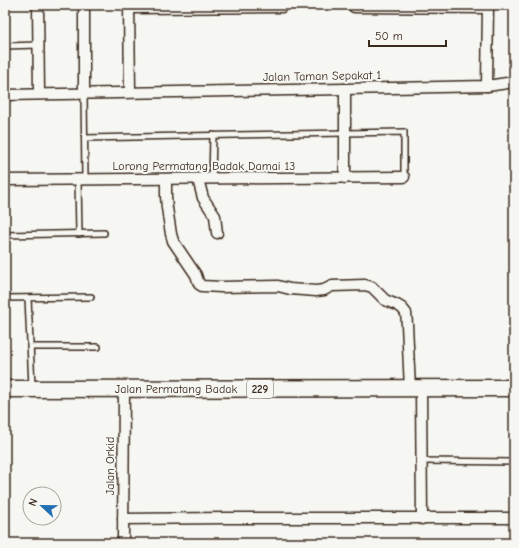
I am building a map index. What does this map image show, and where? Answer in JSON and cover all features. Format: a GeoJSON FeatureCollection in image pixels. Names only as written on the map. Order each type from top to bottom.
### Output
{"type":"FeatureCollection","features":[{"type":"Feature","properties":{"kind":"main road","name":"Jalan Permatang Badak"},"geometry":{"type":"LineString","coordinates":[[5,389],[514,388]]}},
{"type":"Feature","properties":{"kind":"street"},"geometry":{"type":"LineString","coordinates":[[38,5],[39,94]]}},
{"type":"Feature","properties":{"kind":"street"},"geometry":{"type":"LineString","coordinates":[[84,5],[84,93]]}},
{"type":"Feature","properties":{"kind":"street"},"geometry":{"type":"LineString","coordinates":[[354,7],[488,6],[487,86]]}},
{"type":"Feature","properties":{"kind":"street"},"geometry":{"type":"LineString","coordinates":[[5,95],[130,92],[129,7],[282,7]]}},
{"type":"Feature","properties":{"kind":"street","name":"Jalan Taman Sepakat 1"},"geometry":{"type":"LineString","coordinates":[[130,92],[487,86],[514,82]]}},
{"type":"Feature","properties":{"kind":"street"},"geometry":{"type":"LineString","coordinates":[[345,89],[345,178]]}},
{"type":"Feature","properties":{"kind":"street","name":"Lorong Permatang Badak Damai 13"},"geometry":{"type":"LineString","coordinates":[[5,180],[404,177]]}},
{"type":"Feature","properties":{"kind":"street"},"geometry":{"type":"LineString","coordinates":[[166,179],[167,208],[173,241],[193,271],[199,284],[202,286],[278,286],[316,292],[332,286],[365,286],[372,287],[385,300],[398,305],[406,313],[416,389],[422,461],[422,519]]}},
{"type":"Feature","properties":{"kind":"street"},"geometry":{"type":"LineString","coordinates":[[198,179],[204,198],[215,216],[218,233]]}},
{"type":"Feature","properties":{"kind":"street","name":"Jalan Orkid"},"geometry":{"type":"LineString","coordinates":[[123,543],[124,389]]}},
{"type":"Feature","properties":{"kind":"street"},"geometry":{"type":"LineString","coordinates":[[123,519],[514,518]]}},
{"type":"Feature","properties":{"kind":"lane"},"geometry":{"type":"LineString","coordinates":[[5,46],[38,45]]}},
{"type":"Feature","properties":{"kind":"lane"},"geometry":{"type":"LineString","coordinates":[[79,234],[85,138],[84,93]]}},
{"type":"Feature","properties":{"kind":"lane"},"geometry":{"type":"LineString","coordinates":[[85,138],[404,132],[404,177]]}},
{"type":"Feature","properties":{"kind":"lane"},"geometry":{"type":"LineString","coordinates":[[212,179],[213,135]]}},
{"type":"Feature","properties":{"kind":"lane"},"geometry":{"type":"LineString","coordinates":[[5,235],[104,233]]}},
{"type":"Feature","properties":{"kind":"lane"},"geometry":{"type":"LineString","coordinates":[[5,298],[91,297]]}},
{"type":"Feature","properties":{"kind":"lane"},"geometry":{"type":"LineString","coordinates":[[28,298],[32,389]]}},
{"type":"Feature","properties":{"kind":"lane"},"geometry":{"type":"LineString","coordinates":[[30,347],[98,347]]}},
{"type":"Feature","properties":{"kind":"lane"},"geometry":{"type":"LineString","coordinates":[[422,461],[514,462]]}}]}
